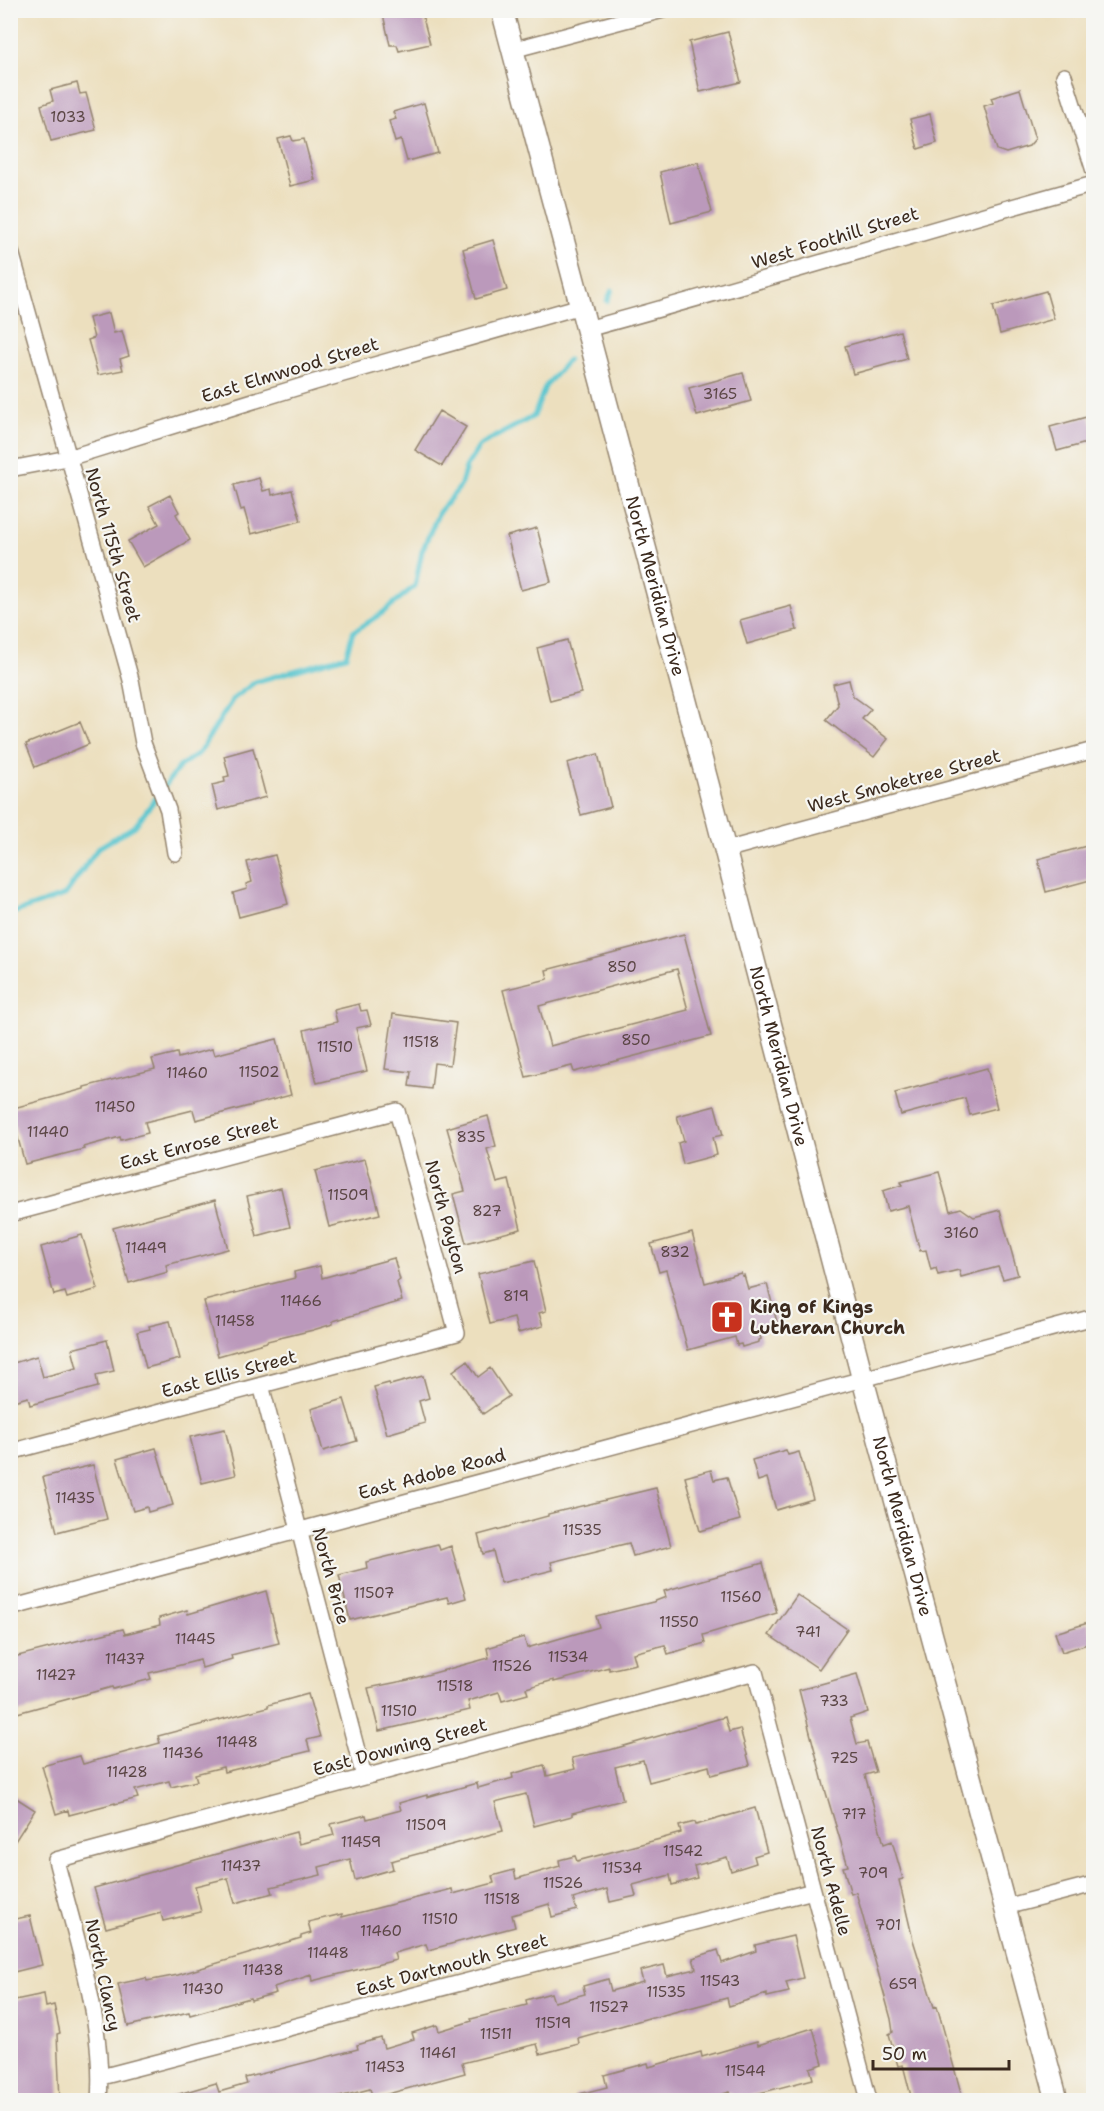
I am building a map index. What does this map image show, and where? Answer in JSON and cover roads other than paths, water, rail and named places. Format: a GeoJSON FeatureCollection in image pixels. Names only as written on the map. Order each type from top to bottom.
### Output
{"type":"FeatureCollection","features":[{"type":"Feature","properties":{"kind":"street","name":"North Meridian Drive"},"geometry":{"type":"LineString","coordinates":[[502,10],[588,329],[863,1380],[1057,2100]]}},
{"type":"Feature","properties":{"kind":"street"},"geometry":{"type":"LineString","coordinates":[[512,50],[663,10]]}},
{"type":"Feature","properties":{"kind":"street"},"geometry":{"type":"LineString","coordinates":[[1064,76],[1094,171]]}},
{"type":"Feature","properties":{"kind":"street","name":"West Foothill Street"},"geometry":{"type":"LineString","coordinates":[[588,329],[777,277],[918,233],[1094,184]]}},
{"type":"Feature","properties":{"kind":"street","name":"North 115th Street"},"geometry":{"type":"LineString","coordinates":[[10,248],[131,680],[143,743],[168,810],[175,853]]}},
{"type":"Feature","properties":{"kind":"street","name":"East Elmwood Street"},"geometry":{"type":"LineString","coordinates":[[10,469],[68,458],[326,379],[581,306]]}},
{"type":"Feature","properties":{"kind":"street","name":"West Smoketree Street"},"geometry":{"type":"LineString","coordinates":[[725,850],[1094,750]]}},
{"type":"Feature","properties":{"kind":"street","name":"East Enrose Street"},"geometry":{"type":"LineString","coordinates":[[10,1214],[397,1111]]}},
{"type":"Feature","properties":{"kind":"street","name":"North Payton"},"geometry":{"type":"LineString","coordinates":[[397,1111],[457,1333]]}},
{"type":"Feature","properties":{"kind":"street","name":"East Adobe Road"},"geometry":{"type":"LineString","coordinates":[[10,1608],[1094,1317]]}},
{"type":"Feature","properties":{"kind":"street","name":"East Ellis Street"},"geometry":{"type":"LineString","coordinates":[[10,1452],[457,1333]]}},
{"type":"Feature","properties":{"kind":"street","name":"North Brice"},"geometry":{"type":"LineString","coordinates":[[261,1385],[364,1777]]}},
{"type":"Feature","properties":{"kind":"street","name":"East Downing Street"},"geometry":{"type":"LineString","coordinates":[[56,1860],[755,1672]]}},
{"type":"Feature","properties":{"kind":"street","name":"North Adelle"},"geometry":{"type":"LineString","coordinates":[[755,1672],[869,2100]]}},
{"type":"Feature","properties":{"kind":"street","name":"North Clancy"},"geometry":{"type":"LineString","coordinates":[[56,1860],[95,2015],[101,2077],[99,2100]]}},
{"type":"Feature","properties":{"kind":"street"},"geometry":{"type":"LineString","coordinates":[[1005,1907],[1094,1884]]}},
{"type":"Feature","properties":{"kind":"street","name":"East Dartmouth Street"},"geometry":{"type":"LineString","coordinates":[[101,2077],[813,1891]]}},
{"type":"Feature","properties":{"kind":"waterway"},"geometry":{"type":"LineString","coordinates":[[607,301],[612,290]]}},
{"type":"Feature","properties":{"kind":"waterway"},"geometry":{"type":"LineString","coordinates":[[10,914],[65,895],[98,848],[135,826],[180,766],[199,753],[233,699],[255,682],[346,656],[353,632],[381,614],[415,586],[422,551],[439,512],[460,487],[466,467],[480,445],[534,416],[545,387],[568,360]]}},
{"type":"Feature","properties":{"kind":"place","name":"King of Kings Lutheran Church"},"geometry":{"type":"Point","coordinates":[727,1317]}}]}
